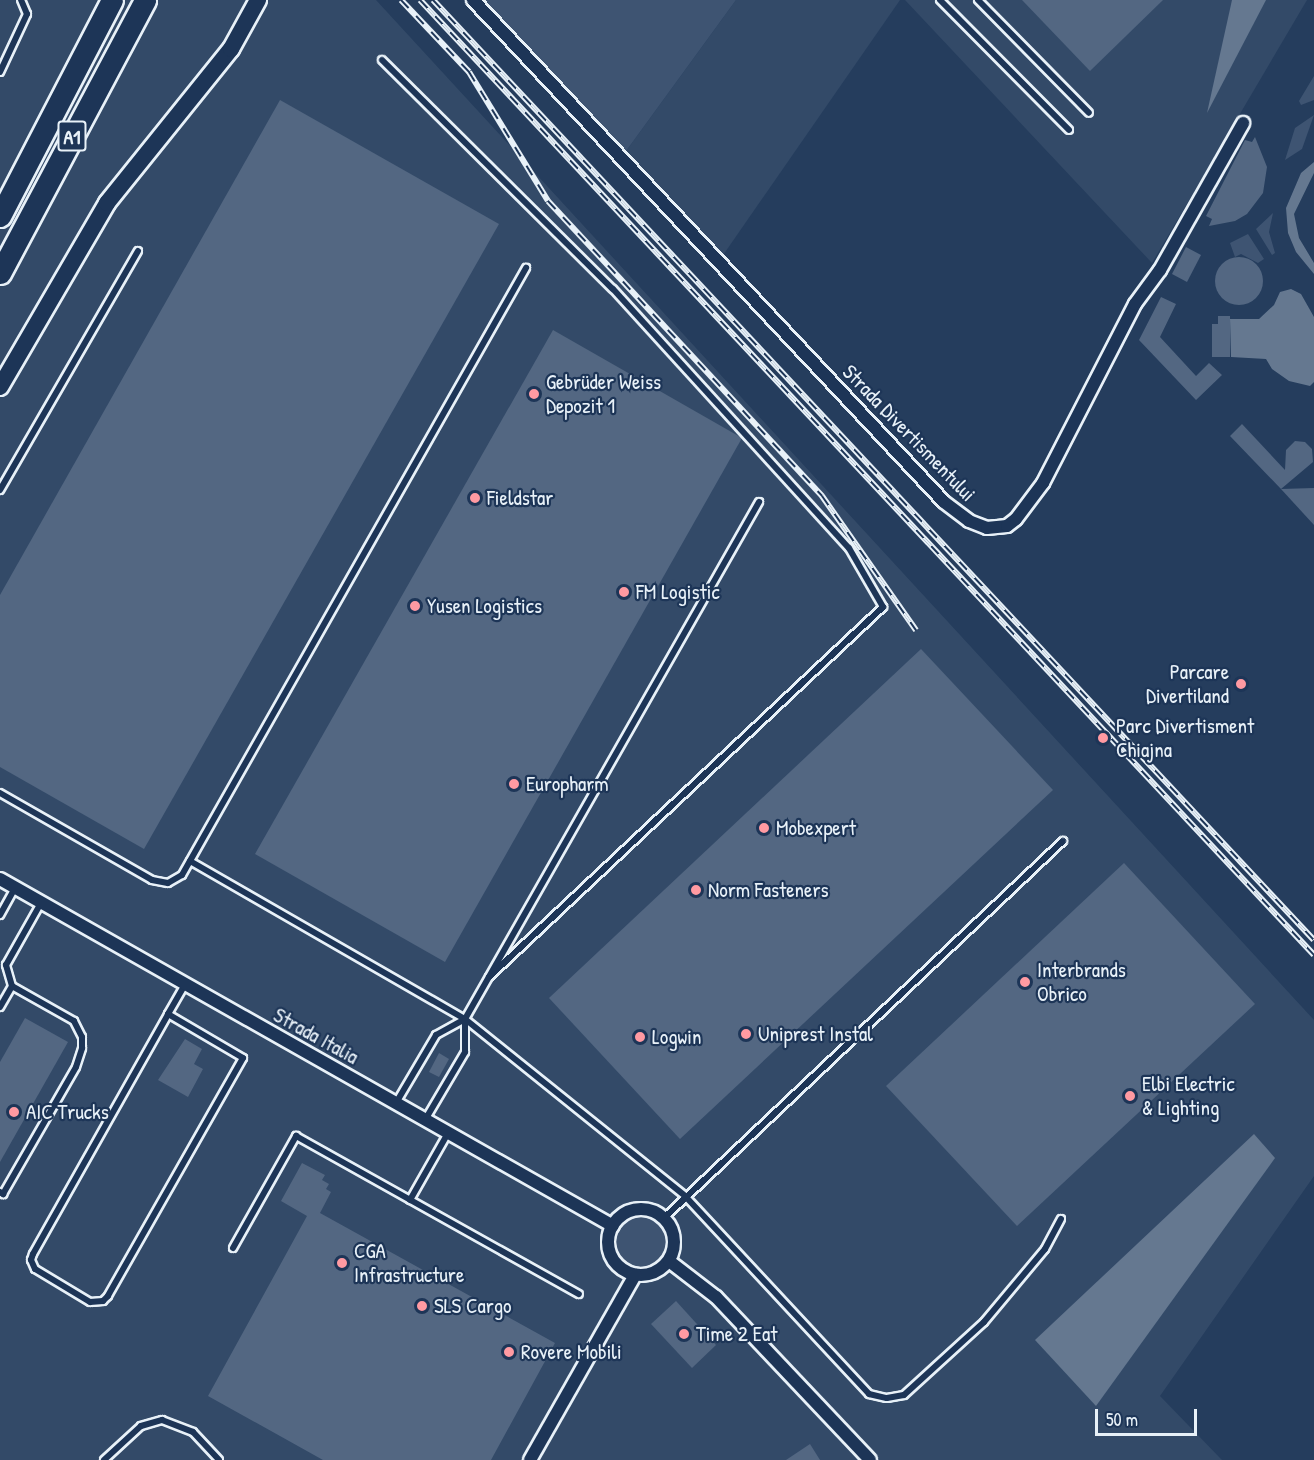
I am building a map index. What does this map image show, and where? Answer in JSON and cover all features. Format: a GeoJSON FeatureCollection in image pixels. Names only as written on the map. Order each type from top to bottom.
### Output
{"type":"FeatureCollection","features":[{"type":"Feature","properties":{"kind":"highway","name":"A1"},"geometry":{"type":"LineString","coordinates":[[0,216],[112,0]]}},
{"type":"Feature","properties":{"kind":"highway","name":"A1"},"geometry":{"type":"LineString","coordinates":[[0,273],[145,0]]}},
{"type":"Feature","properties":{"kind":"highway"},"geometry":{"type":"LineString","coordinates":[[0,193],[78,64]]}},
{"type":"Feature","properties":{"kind":"main road"},"geometry":{"type":"LineString","coordinates":[[0,387],[107,202],[231,49],[258,0]]}},
{"type":"Feature","properties":{"kind":"street","name":"Strada Divertismentului"},"geometry":{"type":"LineString","coordinates":[[472,0],[944,502],[969,521],[987,528],[1007,526],[1016,519],[1043,483],[1135,304],[1160,270],[1243,123]]}},
{"type":"Feature","properties":{"kind":"street","name":"Strada Italia"},"geometry":{"type":"LineString","coordinates":[[0,879],[613,1226]]}},
{"type":"Feature","properties":{"kind":"street"},"geometry":{"type":"LineString","coordinates":[[636,1209],[664,1218],[673,1234],[669,1261],[654,1273],[635,1275],[619,1267],[609,1252],[613,1226],[619,1218],[636,1209]]}},
{"type":"Feature","properties":{"kind":"street"},"geometry":{"type":"LineString","coordinates":[[669,1261],[716,1297],[870,1460]]}},
{"type":"Feature","properties":{"kind":"street"},"geometry":{"type":"LineString","coordinates":[[530,1460],[635,1275]]}},
{"type":"Feature","properties":{"kind":"lane"},"geometry":{"type":"LineString","coordinates":[[0,72],[27,15],[21,0]]}},
{"type":"Feature","properties":{"kind":"lane"},"geometry":{"type":"LineString","coordinates":[[940,0],[1069,130]]}},
{"type":"Feature","properties":{"kind":"lane"},"geometry":{"type":"LineString","coordinates":[[978,0],[1089,113]]}},
{"type":"Feature","properties":{"kind":"lane"},"geometry":{"type":"LineString","coordinates":[[382,60],[613,289],[849,548],[883,607],[489,977]]}},
{"type":"Feature","properties":{"kind":"lane"},"geometry":{"type":"LineString","coordinates":[[0,490],[138,251]]}},
{"type":"Feature","properties":{"kind":"lane"},"geometry":{"type":"LineString","coordinates":[[0,793],[160,882],[176,880],[190,861],[526,268]]}},
{"type":"Feature","properties":{"kind":"lane"},"geometry":{"type":"LineString","coordinates":[[425,1120],[465,1052],[465,1019],[759,502]]}},
{"type":"Feature","properties":{"kind":"lane"},"geometry":{"type":"LineString","coordinates":[[664,1218],[1063,840]]}},
{"type":"Feature","properties":{"kind":"lane"},"geometry":{"type":"LineString","coordinates":[[190,861],[465,1019],[686,1197],[863,1389],[887,1398],[904,1395],[984,1322],[1045,1249],[1061,1220]]}},
{"type":"Feature","properties":{"kind":"lane"},"geometry":{"type":"LineString","coordinates":[[0,915],[15,888]]}},
{"type":"Feature","properties":{"kind":"lane"},"geometry":{"type":"LineString","coordinates":[[0,1192],[3,1194],[76,1067],[82,1048],[82,1037],[74,1021],[12,986],[3,963],[41,903]]}},
{"type":"Feature","properties":{"kind":"lane"},"geometry":{"type":"LineString","coordinates":[[168,1014],[243,1058],[108,1296],[103,1301],[90,1302],[35,1269],[31,1260],[168,1014],[186,984]]}},
{"type":"Feature","properties":{"kind":"lane"},"geometry":{"type":"LineString","coordinates":[[0,1007],[12,986]]}},
{"type":"Feature","properties":{"kind":"lane"},"geometry":{"type":"LineString","coordinates":[[396,1103],[436,1035],[465,1019]]}},
{"type":"Feature","properties":{"kind":"lane"},"geometry":{"type":"LineString","coordinates":[[410,1200],[448,1133]]}},
{"type":"Feature","properties":{"kind":"lane"},"geometry":{"type":"LineString","coordinates":[[233,1248],[296,1136],[579,1294]]}},
{"type":"Feature","properties":{"kind":"lane"},"geometry":{"type":"LineString","coordinates":[[104,1460],[141,1426],[162,1420],[193,1432],[219,1460]]}},
{"type":"Feature","properties":{"kind":"shaded area"},"geometry":{"type":"Polygon","coordinates":[[[0,0],[376,0],[1314,1020],[1314,1176],[1160,1396],[1222,1460],[0,1460],[0,0]]]}},
{"type":"Feature","properties":{"kind":"shaded area"},"geometry":{"type":"Polygon","coordinates":[[[473,0],[736,0],[621,158],[473,0]]]}},
{"type":"Feature","properties":{"kind":"shaded area"},"geometry":{"type":"Polygon","coordinates":[[[736,0],[900,0],[719,261],[621,158],[736,0]]]}},
{"type":"Feature","properties":{"kind":"shaded area"},"geometry":{"type":"Polygon","coordinates":[[[905,0],[1307,0],[1152,263],[905,0]]]}},
{"type":"Feature","properties":{"kind":"shaded area"},"geometry":{"type":"Polygon","coordinates":[[[1232,0],[1266,0],[1207,113],[1232,0]]]}},
{"type":"Feature","properties":{"kind":"shaded area"},"geometry":{"type":"Polygon","coordinates":[[[1314,76],[1314,100],[1301,105],[1299,101],[1314,76]]]}},
{"type":"Feature","properties":{"kind":"shaded area"},"geometry":{"type":"Polygon","coordinates":[[[1314,115],[1302,149],[1285,160],[1295,128],[1314,115]]]}},
{"type":"Feature","properties":{"kind":"shaded area"},"geometry":{"type":"Polygon","coordinates":[[[1314,162],[1314,173],[1294,214],[1299,238],[1314,263],[1314,274],[1296,252],[1288,233],[1286,208],[1301,173],[1314,162]]]}},
{"type":"Feature","properties":{"kind":"shaded area"},"geometry":{"type":"Polygon","coordinates":[[[1273,213],[1269,232],[1275,253],[1272,255],[1256,229],[1273,213]]]}},
{"type":"Feature","properties":{"kind":"shaded area"},"geometry":{"type":"Polygon","coordinates":[[[1248,234],[1264,259],[1258,263],[1241,254],[1235,257],[1230,243],[1248,234]]]}},
{"type":"Feature","properties":{"kind":"shaded area"},"geometry":{"type":"Polygon","coordinates":[[[1291,289],[1301,294],[1314,317],[1314,382],[1310,386],[1289,381],[1272,369],[1266,359],[1231,357],[1230,319],[1259,319],[1274,305],[1280,292],[1291,289]]]}},
{"type":"Feature","properties":{"kind":"shaded area"},"geometry":{"type":"Polygon","coordinates":[[[1254,1134],[1275,1158],[1096,1406],[1035,1340],[1254,1134]]]}},
{"type":"Feature","properties":{"kind":"shaded area"},"geometry":{"type":"Polygon","coordinates":[[[641,1209],[654,1211],[664,1219],[672,1229],[674,1242],[672,1255],[664,1265],[654,1273],[641,1275],[628,1273],[618,1265],[610,1255],[608,1242],[610,1229],[618,1219],[628,1211],[641,1209]]]}},
{"type":"Feature","properties":{"kind":"building"},"geometry":{"type":"Polygon","coordinates":[[[1022,0],[1163,0],[1090,71],[1022,0]]]}},
{"type":"Feature","properties":{"kind":"building"},"geometry":{"type":"Polygon","coordinates":[[[280,100],[499,224],[144,849],[0,767],[0,595],[280,100]]]}},
{"type":"Feature","properties":{"kind":"building"},"geometry":{"type":"Polygon","coordinates":[[[1255,137],[1267,167],[1263,193],[1247,214],[1235,221],[1209,226],[1212,219],[1206,216],[1245,140],[1252,142],[1255,137]]]}},
{"type":"Feature","properties":{"kind":"building"},"geometry":{"type":"Polygon","coordinates":[[[1186,247],[1201,255],[1187,282],[1172,274],[1186,247]]]}},
{"type":"Feature","properties":{"kind":"building"},"geometry":{"type":"Polygon","coordinates":[[[1234,257],[1244,257],[1256,264],[1263,276],[1263,286],[1256,298],[1244,305],[1234,305],[1219,294],[1215,286],[1215,276],[1226,261],[1234,257]]]}},
{"type":"Feature","properties":{"kind":"building"},"geometry":{"type":"Polygon","coordinates":[[[1161,297],[1176,304],[1160,337],[1196,376],[1209,363],[1222,375],[1196,400],[1139,340],[1161,297]]]}},
{"type":"Feature","properties":{"kind":"building"},"geometry":{"type":"Polygon","coordinates":[[[1218,316],[1230,316],[1230,357],[1212,357],[1212,324],[1218,324],[1218,316]]]}},
{"type":"Feature","properties":{"kind":"building"},"geometry":{"type":"Polygon","coordinates":[[[553,330],[742,438],[445,962],[255,854],[553,330]]]}},
{"type":"Feature","properties":{"kind":"building"},"geometry":{"type":"Polygon","coordinates":[[[1242,424],[1285,470],[1286,450],[1295,441],[1305,442],[1312,449],[1313,462],[1281,489],[1230,436],[1242,424]]]}},
{"type":"Feature","properties":{"kind":"building"},"geometry":{"type":"Polygon","coordinates":[[[1314,488],[1314,525],[1281,489],[1314,488]]]}},
{"type":"Feature","properties":{"kind":"building"},"geometry":{"type":"Polygon","coordinates":[[[921,649],[1053,790],[680,1139],[549,998],[921,649]]]}},
{"type":"Feature","properties":{"kind":"building"},"geometry":{"type":"Polygon","coordinates":[[[1124,863],[1255,1004],[1017,1226],[886,1086],[1124,863]]]}},
{"type":"Feature","properties":{"kind":"building","name":"AIC Trucks"},"geometry":{"type":"Polygon","coordinates":[[[25,1018],[68,1042],[0,1162],[0,1062],[25,1018]]]}},
{"type":"Feature","properties":{"kind":"building"},"geometry":{"type":"Polygon","coordinates":[[[185,1039],[202,1049],[194,1064],[203,1069],[188,1097],[158,1080],[185,1039]]]}},
{"type":"Feature","properties":{"kind":"building"},"geometry":{"type":"Polygon","coordinates":[[[439,1053],[449,1059],[439,1077],[429,1072],[439,1053]]]}},
{"type":"Feature","properties":{"kind":"building"},"geometry":{"type":"Polygon","coordinates":[[[302,1163],[325,1175],[322,1180],[329,1184],[326,1189],[331,1192],[320,1213],[555,1343],[491,1460],[323,1460],[208,1396],[307,1216],[281,1201],[302,1163]]]}},
{"type":"Feature","properties":{"kind":"building","name":"Time 2 Eat"},"geometry":{"type":"Polygon","coordinates":[[[676,1301],[716,1345],[692,1368],[651,1324],[676,1301]]]}},
{"type":"Feature","properties":{"kind":"building"},"geometry":{"type":"Polygon","coordinates":[[[810,1444],[820,1460],[786,1460],[810,1444]]]}},
{"type":"Feature","properties":{"kind":"railway"},"geometry":{"type":"LineString","coordinates":[[401,0],[469,72],[548,201],[822,496],[916,630]]}},
{"type":"Feature","properties":{"kind":"railway"},"geometry":{"type":"LineString","coordinates":[[420,0],[1314,955]]}},
{"type":"Feature","properties":{"kind":"railway"},"geometry":{"type":"LineString","coordinates":[[433,0],[1314,940]]}},
{"type":"Feature","properties":{"kind":"place","name":"Gebrüder Weiss Depozit 1"},"geometry":{"type":"Point","coordinates":[534,394]}},
{"type":"Feature","properties":{"kind":"place","name":"Fieldstar"},"geometry":{"type":"Point","coordinates":[475,498]}},
{"type":"Feature","properties":{"kind":"place","name":"FM Logistic"},"geometry":{"type":"Point","coordinates":[624,592]}},
{"type":"Feature","properties":{"kind":"place","name":"Yusen Logistics"},"geometry":{"type":"Point","coordinates":[415,606]}},
{"type":"Feature","properties":{"kind":"place","name":"Parcare Divertiland"},"geometry":{"type":"Point","coordinates":[1241,684]}},
{"type":"Feature","properties":{"kind":"place","name":"Parc Divertisment Chiajna"},"geometry":{"type":"Point","coordinates":[1103,738]}},
{"type":"Feature","properties":{"kind":"place","name":"Europharm"},"geometry":{"type":"Point","coordinates":[514,784]}},
{"type":"Feature","properties":{"kind":"place","name":"Mobexpert"},"geometry":{"type":"Point","coordinates":[764,828]}},
{"type":"Feature","properties":{"kind":"place","name":"Norm Fasteners"},"geometry":{"type":"Point","coordinates":[696,890]}},
{"type":"Feature","properties":{"kind":"place","name":"Interbrands Obrico"},"geometry":{"type":"Point","coordinates":[1025,982]}},
{"type":"Feature","properties":{"kind":"place","name":"Uniprest Instal"},"geometry":{"type":"Point","coordinates":[746,1034]}},
{"type":"Feature","properties":{"kind":"place","name":"Logwin"},"geometry":{"type":"Point","coordinates":[640,1037]}},
{"type":"Feature","properties":{"kind":"place","name":"Elbi Electric & Lighting"},"geometry":{"type":"Point","coordinates":[1130,1096]}},
{"type":"Feature","properties":{"kind":"place","name":"AIC Trucks"},"geometry":{"type":"Point","coordinates":[14,1112]}},
{"type":"Feature","properties":{"kind":"place","name":"CGA Infrastructure"},"geometry":{"type":"Point","coordinates":[342,1263]}},
{"type":"Feature","properties":{"kind":"place","name":"SLS Cargo"},"geometry":{"type":"Point","coordinates":[422,1306]}},
{"type":"Feature","properties":{"kind":"place","name":"Time 2 Eat"},"geometry":{"type":"Point","coordinates":[684,1334]}},
{"type":"Feature","properties":{"kind":"place","name":"Rovere Mobili"},"geometry":{"type":"Point","coordinates":[509,1352]}}]}
